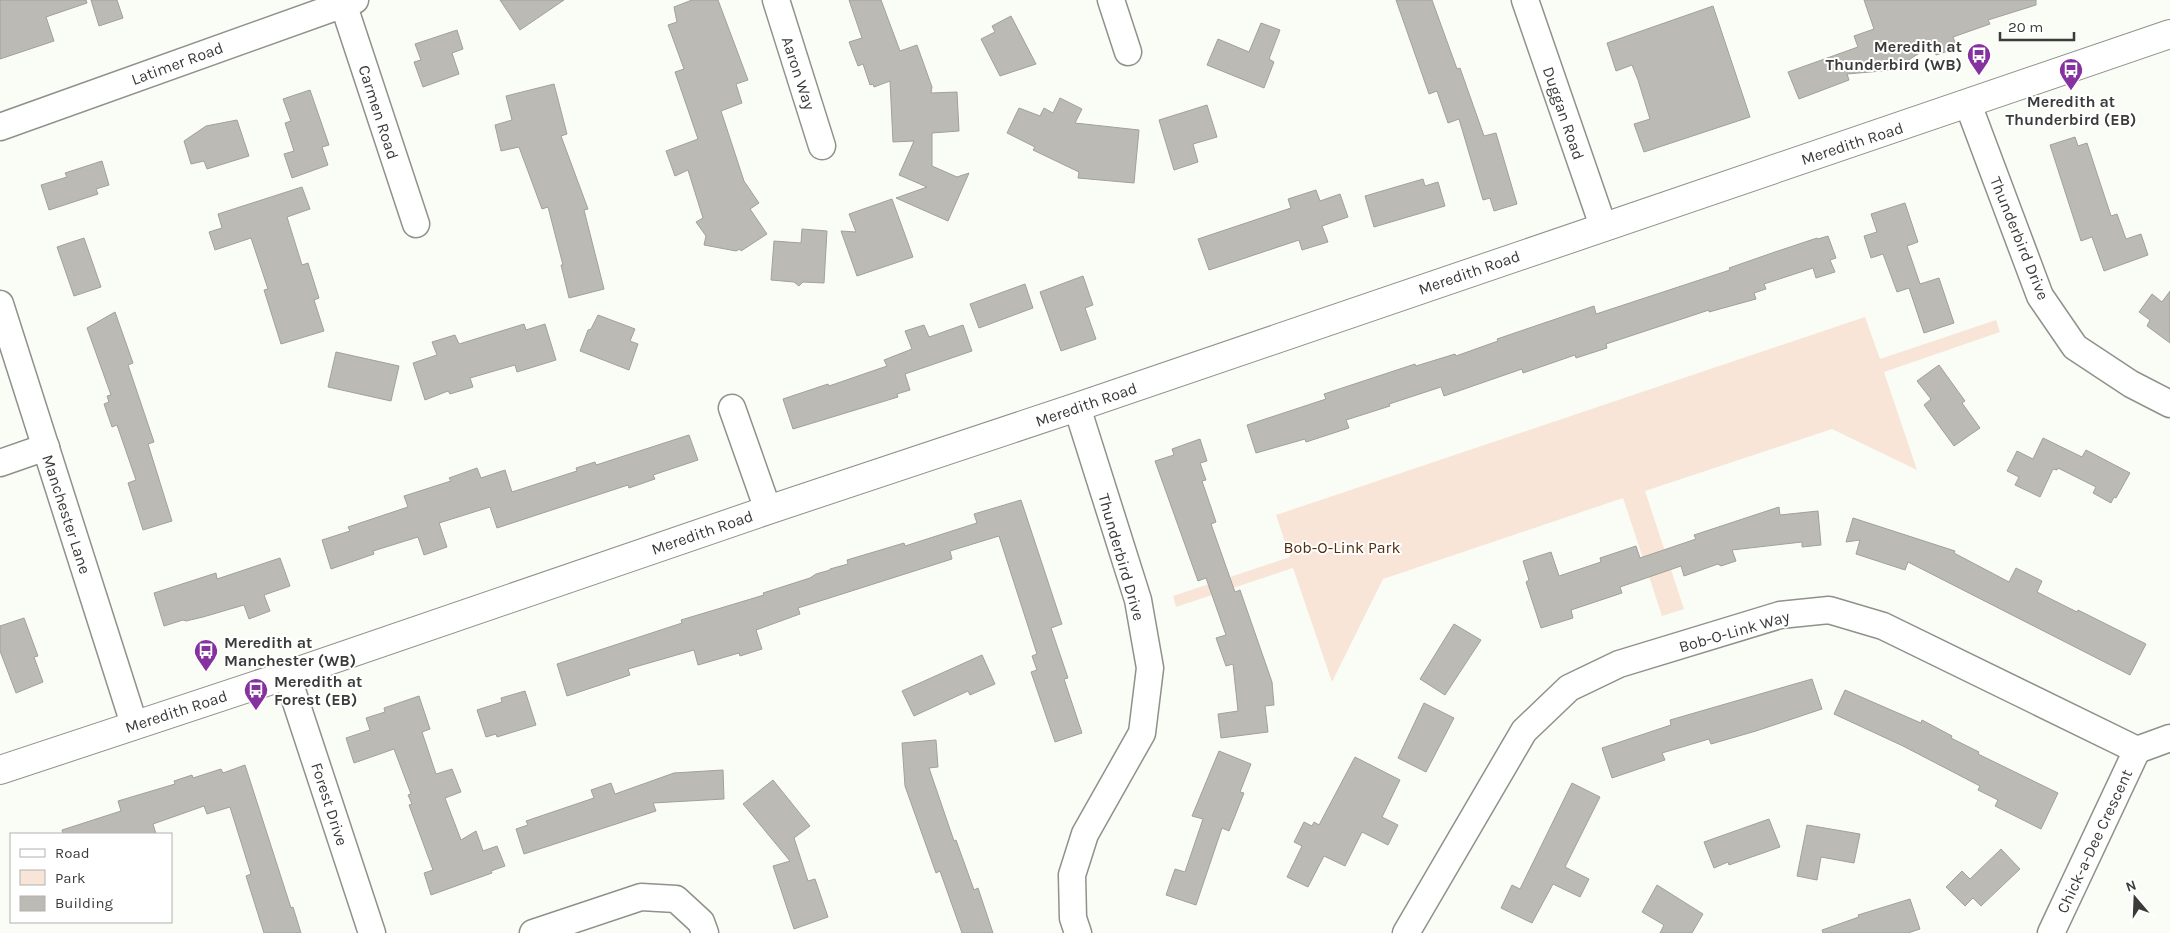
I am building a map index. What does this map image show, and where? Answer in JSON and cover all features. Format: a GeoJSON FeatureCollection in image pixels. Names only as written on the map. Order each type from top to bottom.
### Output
{"type":"FeatureCollection","features":[{"type":"Feature","properties":{"kind":"street","name":"Aaron Way"},"geometry":{"type":"LineString","coordinates":[[776,0],[822,146]]}},
{"type":"Feature","properties":{"kind":"street"},"geometry":{"type":"LineString","coordinates":[[1111,0],[1128,52]]}},
{"type":"Feature","properties":{"kind":"street","name":"Duggan Road"},"geometry":{"type":"LineString","coordinates":[[1525,0],[1603,226]]}},
{"type":"Feature","properties":{"kind":"street","name":"Latimer Road"},"geometry":{"type":"LineString","coordinates":[[0,127],[347,1]]}},
{"type":"Feature","properties":{"kind":"street","name":"Carmen Road"},"geometry":{"type":"LineString","coordinates":[[347,1],[416,224]]}},
{"type":"Feature","properties":{"kind":"street","name":"Meredith Road"},"geometry":{"type":"LineString","coordinates":[[0,770],[134,724],[287,675],[2170,34]]}},
{"type":"Feature","properties":{"kind":"street","name":"Thunderbird Drive"},"geometry":{"type":"LineString","coordinates":[[1968,104],[2040,296],[2075,347],[2131,384],[2170,404]]}},
{"type":"Feature","properties":{"kind":"street","name":"Manchester Lane"},"geometry":{"type":"LineString","coordinates":[[0,304],[134,724]]}},
{"type":"Feature","properties":{"kind":"street","name":"Thunderbird Drive"},"geometry":{"type":"LineString","coordinates":[[1076,407],[1138,600],[1150,668],[1142,733],[1085,834],[1072,875],[1073,918],[1078,933]]}},
{"type":"Feature","properties":{"kind":"street"},"geometry":{"type":"LineString","coordinates":[[732,408],[768,510]]}},
{"type":"Feature","properties":{"kind":"street"},"geometry":{"type":"LineString","coordinates":[[0,463],[46,447]]}},
{"type":"Feature","properties":{"kind":"street","name":"Bob-O-Link Way"},"geometry":{"type":"LineString","coordinates":[[1406,933],[1524,731],[1569,688],[1620,664],[1780,615],[1829,610],[1883,626],[2137,750]]}},
{"type":"Feature","properties":{"kind":"street","name":"Forest Drive"},"geometry":{"type":"LineString","coordinates":[[287,675],[372,933]]}},
{"type":"Feature","properties":{"kind":"street"},"geometry":{"type":"LineString","coordinates":[[2137,750],[2170,738]]}},
{"type":"Feature","properties":{"kind":"street","name":"Chick-a-Dee Crescent"},"geometry":{"type":"LineString","coordinates":[[2051,933],[2137,750]]}},
{"type":"Feature","properties":{"kind":"street"},"geometry":{"type":"LineString","coordinates":[[533,933],[642,897],[676,900],[701,922],[705,933]]}},
{"type":"Feature","properties":{"kind":"green space","name":"Bob-O-Link Park"},"geometry":{"type":"Polygon","coordinates":[[[1865,317],[1880,359],[1996,320],[2000,332],[1884,372],[1917,470],[1832,429],[1645,491],[1684,609],[1662,616],[1623,498],[1383,579],[1332,682],[1293,568],[1176,607],[1173,596],[1290,557],[1276,515],[1865,317]]]}},
{"type":"Feature","properties":{"kind":"building"},"geometry":{"type":"Polygon","coordinates":[[[0,0],[86,0],[87,3],[46,17],[54,41],[0,59],[0,0]]]}},
{"type":"Feature","properties":{"kind":"building"},"geometry":{"type":"Polygon","coordinates":[[[91,0],[117,0],[123,18],[99,26],[91,0]]]}},
{"type":"Feature","properties":{"kind":"building"},"geometry":{"type":"Polygon","coordinates":[[[500,0],[564,0],[520,30],[500,0]]]}},
{"type":"Feature","properties":{"kind":"building"},"geometry":{"type":"Polygon","coordinates":[[[692,0],[718,0],[748,80],[736,84],[742,103],[721,111],[744,181],[759,203],[750,209],[767,234],[741,251],[740,249],[736,251],[704,245],[706,236],[696,222],[703,218],[688,170],[675,176],[666,151],[698,139],[675,72],[684,69],[668,25],[677,22],[674,7],[692,0]]]}},
{"type":"Feature","properties":{"kind":"building"},"geometry":{"type":"Polygon","coordinates":[[[849,0],[881,0],[900,51],[917,45],[932,87],[931,93],[957,92],[959,131],[932,133],[932,166],[957,177],[969,173],[948,221],[896,198],[927,187],[899,175],[914,141],[893,142],[890,81],[874,87],[873,84],[870,85],[863,64],[858,66],[849,42],[862,38],[849,0]]]}},
{"type":"Feature","properties":{"kind":"building"},"geometry":{"type":"Polygon","coordinates":[[[1396,0],[1432,0],[1457,69],[1460,68],[1484,136],[1496,133],[1517,204],[1494,211],[1490,198],[1483,200],[1459,119],[1448,123],[1437,91],[1429,94],[1396,0]]]}},
{"type":"Feature","properties":{"kind":"building"},"geometry":{"type":"Polygon","coordinates":[[[1864,0],[2036,0],[2036,5],[1988,20],[1990,24],[1953,37],[1957,48],[1936,55],[1932,45],[1893,70],[1847,74],[1849,80],[1799,99],[1788,72],[1858,47],[1854,36],[1874,29],[1864,0]]]}},
{"type":"Feature","properties":{"kind":"building"},"geometry":{"type":"Polygon","coordinates":[[[1713,6],[1750,117],[1644,152],[1634,124],[1650,119],[1638,80],[1632,65],[1616,71],[1607,43],[1713,6]]]}},
{"type":"Feature","properties":{"kind":"building"},"geometry":{"type":"Polygon","coordinates":[[[1011,16],[1036,64],[1000,76],[981,39],[995,32],[992,26],[1011,16]]]}},
{"type":"Feature","properties":{"kind":"building"},"geometry":{"type":"Polygon","coordinates":[[[1261,23],[1280,30],[1269,59],[1274,62],[1264,88],[1207,65],[1218,39],[1249,52],[1261,23]]]}},
{"type":"Feature","properties":{"kind":"building"},"geometry":{"type":"Polygon","coordinates":[[[457,30],[463,49],[452,53],[459,74],[423,87],[414,62],[421,60],[415,44],[457,30]]]}},
{"type":"Feature","properties":{"kind":"building"},"geometry":{"type":"Polygon","coordinates":[[[554,84],[567,134],[561,136],[588,209],[584,210],[604,289],[569,298],[561,265],[563,265],[548,207],[542,209],[519,147],[501,151],[495,125],[512,120],[506,96],[554,84]]]}},
{"type":"Feature","properties":{"kind":"building"},"geometry":{"type":"Polygon","coordinates":[[[310,90],[329,145],[322,147],[328,165],[292,178],[284,154],[294,151],[285,123],[291,121],[283,99],[310,90]]]}},
{"type":"Feature","properties":{"kind":"building"},"geometry":{"type":"Polygon","coordinates":[[[1060,98],[1082,109],[1075,123],[1139,130],[1134,183],[1078,178],[1079,172],[1033,150],[1035,147],[1007,133],[1019,108],[1040,116],[1044,108],[1053,113],[1060,98]]]}},
{"type":"Feature","properties":{"kind":"building"},"geometry":{"type":"Polygon","coordinates":[[[1207,105],[1217,137],[1193,144],[1198,162],[1174,170],[1159,120],[1207,105]]]}},
{"type":"Feature","properties":{"kind":"building"},"geometry":{"type":"Polygon","coordinates":[[[237,120],[249,156],[207,169],[204,161],[191,164],[184,141],[206,126],[237,120]]]}},
{"type":"Feature","properties":{"kind":"building"},"geometry":{"type":"Polygon","coordinates":[[[2075,137],[2078,146],[2087,143],[2111,216],[2117,214],[2126,239],[2141,234],[2148,255],[2104,271],[2092,237],[2081,241],[2050,145],[2075,137]]]}},
{"type":"Feature","properties":{"kind":"building"},"geometry":{"type":"Polygon","coordinates":[[[102,161],[109,185],[96,189],[98,194],[49,210],[41,185],[67,177],[65,173],[102,161]]]}},
{"type":"Feature","properties":{"kind":"building"},"geometry":{"type":"Polygon","coordinates":[[[1423,179],[1425,186],[1438,182],[1445,206],[1374,227],[1365,196],[1423,179]]]}},
{"type":"Feature","properties":{"kind":"building"},"geometry":{"type":"Polygon","coordinates":[[[302,187],[310,209],[287,217],[302,265],[308,263],[319,298],[314,300],[324,331],[281,344],[264,290],[268,289],[251,238],[215,250],[209,232],[222,228],[218,214],[302,187]]]}},
{"type":"Feature","properties":{"kind":"building"},"geometry":{"type":"Polygon","coordinates":[[[1316,190],[1320,201],[1340,194],[1348,217],[1322,226],[1328,242],[1302,250],[1299,240],[1209,270],[1198,239],[1291,208],[1288,199],[1316,190]]]}},
{"type":"Feature","properties":{"kind":"building"},"geometry":{"type":"Polygon","coordinates":[[[892,199],[913,257],[857,276],[841,231],[856,232],[849,214],[892,199]]]}},
{"type":"Feature","properties":{"kind":"building"},"geometry":{"type":"Polygon","coordinates":[[[1905,203],[1918,242],[1907,246],[1920,284],[1939,278],[1954,323],[1924,333],[1909,288],[1897,292],[1883,254],[1871,258],[1864,236],[1877,232],[1871,214],[1905,203]]]}},
{"type":"Feature","properties":{"kind":"building"},"geometry":{"type":"Polygon","coordinates":[[[802,229],[827,231],[824,283],[803,282],[799,286],[794,282],[771,280],[774,241],[801,243],[802,229]]]}},
{"type":"Feature","properties":{"kind":"building"},"geometry":{"type":"Polygon","coordinates":[[[1828,236],[1836,258],[1830,260],[1835,272],[1816,278],[1813,268],[1764,284],[1766,289],[1754,293],[1756,299],[1709,312],[1709,310],[1606,344],[1607,348],[1576,358],[1575,355],[1523,373],[1522,369],[1444,396],[1441,387],[1346,420],[1349,428],[1306,442],[1305,439],[1256,453],[1247,425],[1326,399],[1324,394],[1415,364],[1416,366],[1455,354],[1456,356],[1498,341],[1497,339],[1594,306],[1596,314],[1730,270],[1729,268],[1772,253],[1828,236]]]}},
{"type":"Feature","properties":{"kind":"building"},"geometry":{"type":"Polygon","coordinates":[[[84,238],[101,287],[74,296],[57,247],[84,238]]]}},
{"type":"Feature","properties":{"kind":"building"},"geometry":{"type":"Polygon","coordinates":[[[1083,276],[1093,305],[1085,308],[1096,339],[1061,351],[1040,292],[1083,276]]]}},
{"type":"Feature","properties":{"kind":"building"},"geometry":{"type":"Polygon","coordinates":[[[1025,284],[1033,308],[979,328],[970,304],[1025,284]]]}},
{"type":"Feature","properties":{"kind":"building"},"geometry":{"type":"Polygon","coordinates":[[[2170,291],[2170,343],[2147,326],[2150,320],[2139,312],[2152,294],[2162,302],[2170,291]]]}},
{"type":"Feature","properties":{"kind":"building"},"geometry":{"type":"Polygon","coordinates":[[[115,312],[133,363],[128,365],[154,442],[148,444],[172,521],[143,530],[128,483],[136,480],[117,425],[112,427],[104,404],[109,402],[107,396],[111,395],[87,328],[115,312]]]}},
{"type":"Feature","properties":{"kind":"building"},"geometry":{"type":"Polygon","coordinates":[[[598,315],[635,329],[630,341],[638,344],[629,370],[580,351],[588,330],[591,329],[598,315]]]}},
{"type":"Feature","properties":{"kind":"building"},"geometry":{"type":"Polygon","coordinates":[[[524,324],[526,330],[545,324],[556,360],[517,372],[515,365],[470,378],[473,387],[450,394],[448,391],[425,400],[413,363],[437,355],[432,342],[455,335],[459,344],[524,324]]]}},
{"type":"Feature","properties":{"kind":"building"},"geometry":{"type":"Polygon","coordinates":[[[924,325],[929,337],[963,325],[972,351],[905,374],[910,390],[897,394],[898,397],[793,429],[783,399],[828,384],[829,386],[887,366],[884,360],[912,349],[905,331],[924,325]]]}},
{"type":"Feature","properties":{"kind":"building"},"geometry":{"type":"Polygon","coordinates":[[[336,352],[399,366],[391,401],[328,387],[336,352]]]}},
{"type":"Feature","properties":{"kind":"building"},"geometry":{"type":"Polygon","coordinates":[[[1939,365],[1965,401],[1962,403],[1980,428],[1954,446],[1924,405],[1931,399],[1917,381],[1939,365]]]}},
{"type":"Feature","properties":{"kind":"building"},"geometry":{"type":"Polygon","coordinates":[[[689,435],[698,460],[653,475],[655,479],[629,488],[628,485],[497,528],[490,507],[439,523],[447,547],[424,555],[418,537],[373,551],[374,554],[331,569],[322,540],[350,531],[348,527],[408,507],[404,496],[451,481],[449,478],[477,468],[481,478],[505,470],[512,492],[577,471],[576,468],[595,462],[596,465],[689,435]]]}},
{"type":"Feature","properties":{"kind":"building"},"geometry":{"type":"Polygon","coordinates":[[[2043,438],[2082,457],[2086,450],[2130,473],[2116,498],[2114,497],[2111,503],[2093,493],[2096,487],[2058,468],[2057,470],[2053,469],[2040,497],[2015,485],[2019,477],[2007,471],[2017,451],[2033,459],[2043,438]]]}},
{"type":"Feature","properties":{"kind":"building"},"geometry":{"type":"Polygon","coordinates":[[[1200,439],[1207,461],[1200,463],[1206,480],[1202,481],[1216,522],[1211,524],[1235,592],[1240,590],[1272,682],[1274,705],[1265,706],[1268,732],[1221,738],[1218,714],[1238,711],[1233,664],[1226,666],[1216,638],[1226,635],[1206,578],[1198,581],[1155,461],[1174,455],[1172,449],[1200,439]]]}},
{"type":"Feature","properties":{"kind":"building"},"geometry":{"type":"Polygon","coordinates":[[[1021,500],[1062,624],[1051,628],[1068,678],[1064,679],[1082,733],[1055,742],[1031,672],[1037,670],[1032,656],[1037,654],[999,536],[950,551],[952,559],[798,608],[800,614],[756,630],[762,649],[740,656],[739,653],[698,665],[694,650],[628,669],[630,675],[567,696],[557,664],[682,623],[681,620],[764,595],[763,593],[848,564],[847,560],[904,543],[905,546],[977,523],[974,514],[1021,500]]]}},
{"type":"Feature","properties":{"kind":"building"},"geometry":{"type":"Polygon","coordinates":[[[1779,507],[1780,515],[1818,511],[1821,545],[1802,547],[1802,542],[1732,550],[1736,561],[1721,566],[1718,564],[1684,576],[1681,566],[1620,587],[1622,593],[1571,610],[1573,618],[1541,628],[1526,582],[1529,580],[1523,561],[1551,552],[1559,576],[1601,562],[1600,558],[1636,546],[1640,558],[1696,539],[1694,535],[1779,507]]]}},
{"type":"Feature","properties":{"kind":"building"},"geometry":{"type":"Polygon","coordinates":[[[1853,518],[1955,551],[1954,553],[2009,582],[2016,568],[2042,581],[2037,592],[2146,644],[2130,675],[1908,562],[1905,570],[1856,554],[1860,540],[1846,542],[1853,518]]]}},
{"type":"Feature","properties":{"kind":"building"},"geometry":{"type":"Polygon","coordinates":[[[280,558],[290,586],[264,595],[270,611],[249,619],[244,605],[164,626],[154,593],[216,573],[217,579],[280,558]]]}},
{"type":"Feature","properties":{"kind":"building"},"geometry":{"type":"Polygon","coordinates":[[[24,618],[38,656],[34,657],[43,682],[16,693],[0,651],[0,626],[24,618]]]}},
{"type":"Feature","properties":{"kind":"building"},"geometry":{"type":"Polygon","coordinates":[[[1454,624],[1481,640],[1445,695],[1420,679],[1454,624]]]}},
{"type":"Feature","properties":{"kind":"building"},"geometry":{"type":"Polygon","coordinates":[[[982,655],[995,684],[970,695],[968,691],[914,716],[902,691],[982,655]]]}},
{"type":"Feature","properties":{"kind":"building"},"geometry":{"type":"Polygon","coordinates":[[[1812,679],[1822,709],[1711,744],[1709,739],[1662,753],[1665,760],[1612,778],[1602,748],[1671,725],[1670,720],[1812,679]]]}},
{"type":"Feature","properties":{"kind":"building"},"geometry":{"type":"Polygon","coordinates":[[[1845,690],[1921,723],[1922,720],[1979,752],[1978,754],[2058,793],[2041,829],[1995,806],[1998,800],[1978,790],[1980,786],[1903,746],[1834,714],[1845,690]]]}},
{"type":"Feature","properties":{"kind":"building"},"geometry":{"type":"Polygon","coordinates":[[[525,691],[536,725],[497,737],[496,734],[486,737],[477,710],[502,702],[501,698],[525,691]]]}},
{"type":"Feature","properties":{"kind":"building"},"geometry":{"type":"Polygon","coordinates":[[[419,696],[430,729],[422,732],[436,774],[452,769],[461,792],[445,798],[461,840],[476,831],[483,851],[497,846],[505,866],[491,871],[492,873],[431,895],[424,873],[433,870],[409,805],[412,804],[408,795],[411,794],[394,749],[354,763],[346,738],[370,730],[366,718],[385,712],[384,708],[419,696]]]}},
{"type":"Feature","properties":{"kind":"building"},"geometry":{"type":"Polygon","coordinates":[[[1424,703],[1454,718],[1426,772],[1398,758],[1424,703]]]}},
{"type":"Feature","properties":{"kind":"building"},"geometry":{"type":"Polygon","coordinates":[[[936,740],[938,767],[929,768],[954,841],[956,840],[974,890],[978,888],[993,933],[962,933],[940,871],[936,873],[905,786],[902,743],[936,740]]]}},
{"type":"Feature","properties":{"kind":"building"},"geometry":{"type":"Polygon","coordinates":[[[1219,751],[1251,764],[1240,792],[1244,793],[1229,831],[1222,828],[1196,905],[1166,895],[1175,869],[1185,872],[1203,819],[1192,816],[1219,751]]]}},
{"type":"Feature","properties":{"kind":"building"},"geometry":{"type":"Polygon","coordinates":[[[1355,757],[1400,780],[1382,817],[1398,825],[1388,845],[1362,832],[1345,866],[1324,856],[1308,887],[1287,877],[1302,846],[1294,842],[1304,822],[1312,826],[1314,822],[1319,825],[1355,757]]]}},
{"type":"Feature","properties":{"kind":"building"},"geometry":{"type":"Polygon","coordinates":[[[245,765],[291,908],[293,907],[301,933],[264,933],[246,876],[251,874],[230,807],[207,814],[204,806],[153,824],[156,833],[63,833],[62,830],[121,811],[118,801],[175,784],[174,781],[192,775],[193,778],[221,769],[223,773],[245,765]]]}},
{"type":"Feature","properties":{"kind":"building"},"geometry":{"type":"Polygon","coordinates":[[[723,770],[724,799],[653,803],[656,811],[524,854],[516,829],[528,825],[526,821],[594,798],[591,790],[611,783],[615,794],[674,773],[723,770]]]}},
{"type":"Feature","properties":{"kind":"building"},"geometry":{"type":"Polygon","coordinates":[[[773,780],[810,826],[794,838],[808,881],[815,879],[828,917],[794,929],[773,866],[790,861],[743,804],[773,780]]]}},
{"type":"Feature","properties":{"kind":"building"},"geometry":{"type":"Polygon","coordinates":[[[1572,783],[1600,797],[1565,867],[1589,879],[1580,897],[1553,884],[1532,923],[1501,908],[1512,885],[1520,889],[1572,783]]]}},
{"type":"Feature","properties":{"kind":"building"},"geometry":{"type":"Polygon","coordinates":[[[1769,819],[1780,847],[1729,865],[1728,862],[1714,868],[1704,842],[1769,819]]]}},
{"type":"Feature","properties":{"kind":"building"},"geometry":{"type":"Polygon","coordinates":[[[1807,825],[1860,834],[1854,863],[1821,857],[1817,880],[1797,876],[1807,825]]]}},
{"type":"Feature","properties":{"kind":"building"},"geometry":{"type":"Polygon","coordinates":[[[2001,849],[2020,869],[1981,906],[1973,898],[1965,906],[1946,887],[1962,871],[1970,879],[2001,849]]]}},
{"type":"Feature","properties":{"kind":"building"},"geometry":{"type":"Polygon","coordinates":[[[1657,885],[1703,914],[1692,933],[1660,933],[1664,925],[1642,912],[1657,885]]]}},
{"type":"Feature","properties":{"kind":"building"},"geometry":{"type":"Polygon","coordinates":[[[1910,899],[1920,929],[1908,933],[1823,933],[1822,930],[1859,917],[1858,915],[1910,899]]]}},
{"type":"Feature","properties":{"kind":"place","name":"Meredith at Thunderbird (WB)"},"geometry":{"type":"Point","coordinates":[1979,76]}},
{"type":"Feature","properties":{"kind":"place","name":"Meredith at Thunderbird (EB)"},"geometry":{"type":"Point","coordinates":[2071,91]}},
{"type":"Feature","properties":{"kind":"place","name":"Meredith at Manchester (WB)"},"geometry":{"type":"Point","coordinates":[206,672]}},
{"type":"Feature","properties":{"kind":"place","name":"Meredith at Forest (EB)"},"geometry":{"type":"Point","coordinates":[256,711]}}]}
